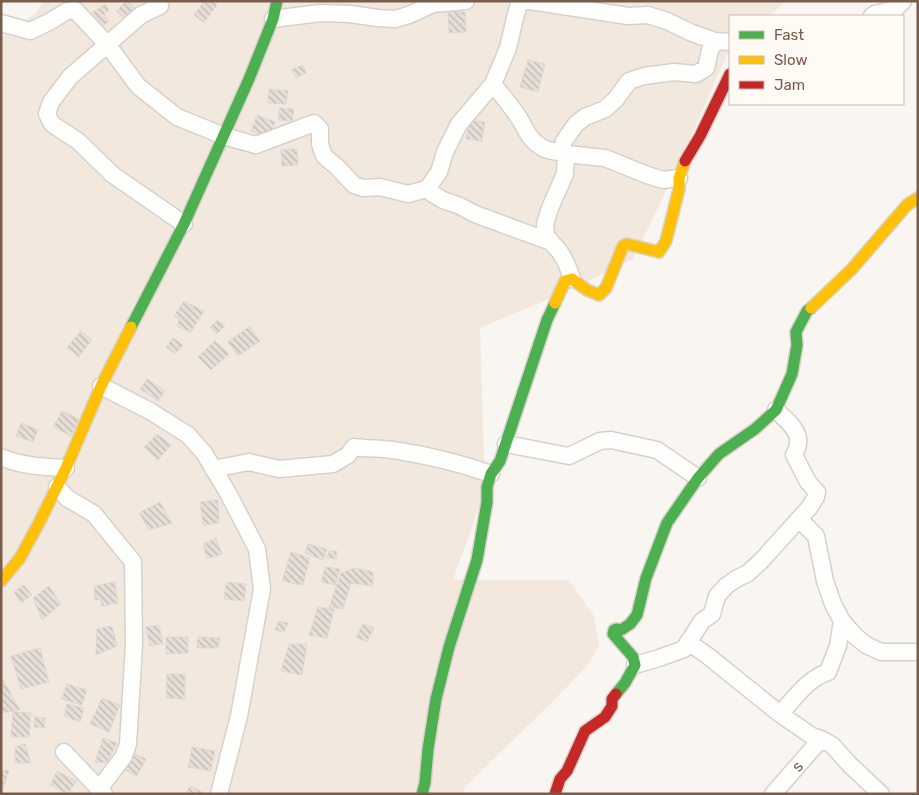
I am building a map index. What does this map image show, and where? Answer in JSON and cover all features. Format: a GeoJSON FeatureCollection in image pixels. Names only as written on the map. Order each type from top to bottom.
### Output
{"type":"FeatureCollection","features":[{"type":"Feature","properties":{"kind":"street"},"geometry":{"type":"LineString","coordinates":[[1,581],[20,558],[66,468],[101,386],[184,224],[224,136],[273,19],[277,1]]}},
{"type":"Feature","properties":{"kind":"street"},"geometry":{"type":"LineString","coordinates":[[273,19],[320,13],[395,19],[433,4],[466,1]]}},
{"type":"Feature","properties":{"kind":"street"},"geometry":{"type":"LineString","coordinates":[[1,23],[30,31],[67,11],[74,10],[107,44],[138,86],[177,118],[224,136],[256,145],[314,123],[320,128],[320,144],[324,156],[354,185],[363,188],[380,187],[408,194],[427,190],[439,172],[445,152],[460,124],[493,84],[508,48],[514,18],[520,1]]}},
{"type":"Feature","properties":{"kind":"street"},"geometry":{"type":"LineString","coordinates":[[530,1],[628,16],[648,15],[667,21],[692,33],[722,42]]}},
{"type":"Feature","properties":{"kind":"street"},"geometry":{"type":"LineString","coordinates":[[874,15],[895,9],[903,1]]}},
{"type":"Feature","properties":{"kind":"street"},"geometry":{"type":"LineString","coordinates":[[160,6],[141,15],[70,77],[51,102],[47,114],[52,124],[78,141],[113,175],[184,224]]}},
{"type":"Feature","properties":{"kind":"street"},"geometry":{"type":"LineString","coordinates":[[722,42],[710,50],[706,68],[696,74],[674,72],[644,76],[629,81],[616,99],[604,109],[585,117],[576,124],[564,141],[565,174],[545,224],[546,235],[567,262],[572,279],[587,290],[598,295],[606,288],[623,246],[627,244],[659,252],[666,241],[680,188],[678,178],[686,158],[700,136],[729,76]]}},
{"type":"Feature","properties":{"kind":"street"},"geometry":{"type":"LineString","coordinates":[[493,84],[520,119],[530,138],[544,149],[605,158],[663,180],[678,178]]}},
{"type":"Feature","properties":{"kind":"street"},"geometry":{"type":"LineString","coordinates":[[427,190],[443,200],[475,214],[551,242]]}},
{"type":"Feature","properties":{"kind":"street"},"geometry":{"type":"LineString","coordinates":[[555,794],[560,779],[567,771],[585,731],[605,717],[612,706],[612,699],[625,683],[635,665],[633,657],[613,634],[614,630],[621,630],[630,624],[637,615],[646,578],[668,523],[698,478],[719,454],[755,429],[776,410],[792,374],[797,345],[796,332],[807,311],[852,269],[907,205],[918,198]]}},
{"type":"Feature","properties":{"kind":"street"},"geometry":{"type":"LineString","coordinates":[[422,794],[436,699],[449,647],[477,560],[487,502],[487,487],[500,461],[547,320],[565,281],[572,279]]}},
{"type":"Feature","properties":{"kind":"street"},"geometry":{"type":"LineString","coordinates":[[101,386],[150,411],[188,434],[204,454],[228,493],[257,549],[262,589],[239,716],[219,794]]}},
{"type":"Feature","properties":{"kind":"street"},"geometry":{"type":"LineString","coordinates":[[635,665],[684,649],[702,621],[712,614],[717,596],[762,560],[816,498],[817,492],[808,482],[794,455],[798,443],[798,435],[776,410]]}},
{"type":"Feature","properties":{"kind":"street"},"geometry":{"type":"LineString","coordinates":[[506,444],[569,456],[600,441],[610,440],[657,450],[698,478]]}},
{"type":"Feature","properties":{"kind":"street"},"geometry":{"type":"LineString","coordinates":[[213,469],[249,462],[279,469],[333,464],[348,455],[354,447],[392,450],[460,463],[492,474]]}},
{"type":"Feature","properties":{"kind":"street"},"geometry":{"type":"LineString","coordinates":[[1,456],[10,460],[43,467],[66,468]]}},
{"type":"Feature","properties":{"kind":"street"},"geometry":{"type":"LineString","coordinates":[[56,487],[67,498],[94,514],[133,562],[134,645],[128,744],[124,756],[101,791],[64,752]]}},
{"type":"Feature","properties":{"kind":"street"},"geometry":{"type":"LineString","coordinates":[[799,519],[816,536],[825,581],[833,604],[842,621],[854,636],[866,645],[882,652],[918,652]]}},
{"type":"Feature","properties":{"kind":"street"},"geometry":{"type":"LineString","coordinates":[[780,714],[808,683],[819,675],[828,672],[838,646],[842,621]]}},
{"type":"Feature","properties":{"kind":"street"},"geometry":{"type":"LineString","coordinates":[[688,642],[780,714],[812,736],[832,745],[881,794]]}},
{"type":"Feature","properties":{"kind":"street","name":"s"},"geometry":{"type":"LineString","coordinates":[[773,794],[821,739]]}},
{"type":"Feature","properties":{"kind":"shaded area"},"geometry":{"type":"Polygon","coordinates":[[[43,1],[783,1],[784,3],[770,15],[729,15],[729,52],[670,183],[633,259],[572,289],[480,328],[485,490],[453,580],[569,580],[594,616],[599,646],[587,666],[465,787],[463,794],[1,794],[1,37],[36,13],[43,1]]]}},
{"type":"Feature","properties":{"kind":"building"},"geometry":{"type":"Polygon","coordinates":[[[126,1],[137,11],[127,21],[116,11],[126,1]]]}},
{"type":"Feature","properties":{"kind":"building"},"geometry":{"type":"Polygon","coordinates":[[[204,1],[212,1],[217,5],[204,23],[194,15],[204,1]]]}},
{"type":"Feature","properties":{"kind":"building"},"geometry":{"type":"Polygon","coordinates":[[[105,4],[109,10],[104,14],[109,21],[98,30],[88,16],[105,4]]]}},
{"type":"Feature","properties":{"kind":"building"},"geometry":{"type":"Polygon","coordinates":[[[448,12],[465,12],[466,32],[449,33],[448,12]]]}},
{"type":"Feature","properties":{"kind":"building"},"geometry":{"type":"Polygon","coordinates":[[[528,60],[545,64],[538,92],[520,87],[528,60]]]}},
{"type":"Feature","properties":{"kind":"building"},"geometry":{"type":"Polygon","coordinates":[[[303,65],[306,73],[296,78],[291,70],[303,65]]]}},
{"type":"Feature","properties":{"kind":"building"},"geometry":{"type":"Polygon","coordinates":[[[269,89],[288,91],[286,104],[268,103],[269,89]]]}},
{"type":"Feature","properties":{"kind":"building"},"geometry":{"type":"Polygon","coordinates":[[[280,108],[294,109],[292,121],[278,120],[280,108]]]}},
{"type":"Feature","properties":{"kind":"building"},"geometry":{"type":"Polygon","coordinates":[[[257,115],[275,122],[270,138],[251,131],[257,115]]]}},
{"type":"Feature","properties":{"kind":"building"},"geometry":{"type":"Polygon","coordinates":[[[469,120],[485,122],[482,141],[466,139],[469,120]]]}},
{"type":"Feature","properties":{"kind":"building"},"geometry":{"type":"Polygon","coordinates":[[[297,149],[298,165],[282,166],[281,150],[297,149]]]}},
{"type":"Feature","properties":{"kind":"building"},"geometry":{"type":"Polygon","coordinates":[[[184,301],[204,311],[191,332],[177,326],[179,319],[174,316],[184,301]]]}},
{"type":"Feature","properties":{"kind":"building"},"geometry":{"type":"Polygon","coordinates":[[[218,320],[225,326],[217,334],[210,327],[218,320]]]}},
{"type":"Feature","properties":{"kind":"building"},"geometry":{"type":"Polygon","coordinates":[[[250,326],[260,341],[238,356],[228,342],[250,326]]]}},
{"type":"Feature","properties":{"kind":"building"},"geometry":{"type":"Polygon","coordinates":[[[81,331],[92,340],[79,357],[67,347],[81,331]]]}},
{"type":"Feature","properties":{"kind":"building"},"geometry":{"type":"Polygon","coordinates":[[[173,338],[183,345],[175,354],[166,347],[173,338]]]}},
{"type":"Feature","properties":{"kind":"building"},"geometry":{"type":"Polygon","coordinates":[[[215,341],[229,354],[211,370],[198,357],[215,341]]]}},
{"type":"Feature","properties":{"kind":"building"},"geometry":{"type":"Polygon","coordinates":[[[147,379],[165,391],[158,401],[140,389],[147,379]]]}},
{"type":"Feature","properties":{"kind":"building"},"geometry":{"type":"Polygon","coordinates":[[[62,411],[79,419],[71,436],[53,427],[62,411]]]}},
{"type":"Feature","properties":{"kind":"building"},"geometry":{"type":"Polygon","coordinates":[[[21,423],[38,430],[33,442],[16,436],[21,423]]]}},
{"type":"Feature","properties":{"kind":"building"},"geometry":{"type":"Polygon","coordinates":[[[157,434],[171,445],[158,460],[144,447],[157,434]]]}},
{"type":"Feature","properties":{"kind":"building"},"geometry":{"type":"Polygon","coordinates":[[[218,500],[219,523],[203,525],[200,502],[218,500]]]}},
{"type":"Feature","properties":{"kind":"building"},"geometry":{"type":"Polygon","coordinates":[[[160,502],[172,523],[149,530],[139,513],[160,502]]]}},
{"type":"Feature","properties":{"kind":"building"},"geometry":{"type":"Polygon","coordinates":[[[216,538],[222,554],[207,559],[203,544],[216,538]]]}},
{"type":"Feature","properties":{"kind":"building"},"geometry":{"type":"Polygon","coordinates":[[[308,544],[327,549],[323,560],[305,553],[308,544]]]}},
{"type":"Feature","properties":{"kind":"building"},"geometry":{"type":"Polygon","coordinates":[[[329,551],[337,551],[336,559],[327,558],[329,551]]]}},
{"type":"Feature","properties":{"kind":"building"},"geometry":{"type":"Polygon","coordinates":[[[291,552],[310,558],[303,585],[282,581],[291,552]]]}},
{"type":"Feature","properties":{"kind":"building"},"geometry":{"type":"Polygon","coordinates":[[[325,567],[340,569],[335,585],[321,582],[325,567]]]}},
{"type":"Feature","properties":{"kind":"building"},"geometry":{"type":"Polygon","coordinates":[[[355,568],[373,572],[373,586],[351,583],[343,609],[329,607],[341,573],[355,568]]]}},
{"type":"Feature","properties":{"kind":"building"},"geometry":{"type":"Polygon","coordinates":[[[115,582],[118,603],[102,606],[100,599],[95,600],[94,586],[115,582]]]}},
{"type":"Feature","properties":{"kind":"building"},"geometry":{"type":"Polygon","coordinates":[[[226,582],[246,584],[244,601],[224,599],[226,582]]]}},
{"type":"Feature","properties":{"kind":"building"},"geometry":{"type":"Polygon","coordinates":[[[24,585],[32,595],[21,603],[14,592],[24,585]]]}},
{"type":"Feature","properties":{"kind":"building"},"geometry":{"type":"Polygon","coordinates":[[[49,586],[61,604],[42,620],[33,598],[49,586]]]}},
{"type":"Feature","properties":{"kind":"building"},"geometry":{"type":"Polygon","coordinates":[[[318,607],[334,609],[327,638],[309,635],[318,607]]]}},
{"type":"Feature","properties":{"kind":"building"},"geometry":{"type":"Polygon","coordinates":[[[279,621],[288,623],[284,632],[275,630],[279,621]]]}},
{"type":"Feature","properties":{"kind":"building"},"geometry":{"type":"Polygon","coordinates":[[[363,624],[374,628],[367,642],[356,637],[363,624]]]}},
{"type":"Feature","properties":{"kind":"building"},"geometry":{"type":"Polygon","coordinates":[[[159,625],[163,643],[150,646],[146,627],[159,625]]]}},
{"type":"Feature","properties":{"kind":"building"},"geometry":{"type":"Polygon","coordinates":[[[112,626],[117,646],[96,655],[97,629],[112,626]]]}},
{"type":"Feature","properties":{"kind":"building"},"geometry":{"type":"Polygon","coordinates":[[[166,637],[188,637],[188,653],[166,654],[166,637]]]}},
{"type":"Feature","properties":{"kind":"building"},"geometry":{"type":"Polygon","coordinates":[[[198,637],[220,638],[218,648],[197,648],[198,637]]]}},
{"type":"Feature","properties":{"kind":"building"},"geometry":{"type":"Polygon","coordinates":[[[289,644],[307,644],[302,675],[281,671],[289,644]]]}},
{"type":"Feature","properties":{"kind":"building"},"geometry":{"type":"Polygon","coordinates":[[[40,648],[49,682],[21,689],[11,656],[40,648]]]}},
{"type":"Feature","properties":{"kind":"building"},"geometry":{"type":"Polygon","coordinates":[[[167,674],[185,674],[185,699],[166,698],[167,674]]]}},
{"type":"Feature","properties":{"kind":"building"},"geometry":{"type":"Polygon","coordinates":[[[2,678],[20,710],[1,713],[2,678]]]}},
{"type":"Feature","properties":{"kind":"building"},"geometry":{"type":"Polygon","coordinates":[[[67,684],[87,690],[82,705],[61,699],[67,684]]]}},
{"type":"Feature","properties":{"kind":"building"},"geometry":{"type":"Polygon","coordinates":[[[102,698],[120,705],[109,732],[90,724],[102,698]]]}},
{"type":"Feature","properties":{"kind":"building"},"geometry":{"type":"Polygon","coordinates":[[[67,704],[84,708],[80,722],[64,716],[67,704]]]}},
{"type":"Feature","properties":{"kind":"building"},"geometry":{"type":"Polygon","coordinates":[[[13,712],[31,713],[29,737],[11,737],[13,712]]]}},
{"type":"Feature","properties":{"kind":"building"},"geometry":{"type":"Polygon","coordinates":[[[35,717],[45,718],[44,728],[34,727],[35,717]]]}},
{"type":"Feature","properties":{"kind":"building"},"geometry":{"type":"Polygon","coordinates":[[[103,738],[117,743],[107,763],[95,762],[103,738]]]}},
{"type":"Feature","properties":{"kind":"building"},"geometry":{"type":"Polygon","coordinates":[[[25,744],[31,763],[15,763],[15,747],[25,744]]]}},
{"type":"Feature","properties":{"kind":"building"},"geometry":{"type":"Polygon","coordinates":[[[192,747],[215,751],[211,771],[188,767],[192,747]]]}},
{"type":"Feature","properties":{"kind":"building"},"geometry":{"type":"Polygon","coordinates":[[[129,751],[146,759],[137,776],[118,767],[129,751]]]}},
{"type":"Feature","properties":{"kind":"building"},"geometry":{"type":"Polygon","coordinates":[[[9,770],[3,789],[1,789],[1,771],[9,770]]]}},
{"type":"Feature","properties":{"kind":"building"},"geometry":{"type":"Polygon","coordinates":[[[57,771],[76,781],[68,794],[50,785],[57,771]]]}},
{"type":"Feature","properties":{"kind":"building"},"geometry":{"type":"Polygon","coordinates":[[[190,786],[204,793],[204,794],[186,794],[190,786]]]}},
{"type":"Feature","properties":{"kind":"traffic: fast"},"geometry":{"type":"LineString","coordinates":[[131,327],[184,224],[249,79],[273,19],[277,1]]}},
{"type":"Feature","properties":{"kind":"traffic: fast"},"geometry":{"type":"LineString","coordinates":[[422,794],[436,699],[449,647],[477,560],[487,502],[487,487],[491,474],[500,461],[547,320],[555,303]]}},
{"type":"Feature","properties":{"kind":"traffic: fast"},"geometry":{"type":"LineString","coordinates":[[616,694],[635,665],[633,657],[613,634],[614,630],[621,630],[630,624],[637,615],[646,578],[667,523],[698,478],[719,454],[755,429],[776,410],[792,374],[797,345],[796,332],[807,311],[811,308]]}},
{"type":"Feature","properties":{"kind":"traffic: slow"},"geometry":{"type":"LineString","coordinates":[[555,303],[565,281],[572,279],[587,290],[599,295],[606,288],[623,246],[627,244],[659,252],[666,241],[679,189],[679,178],[685,161]]}},
{"type":"Feature","properties":{"kind":"traffic: slow"},"geometry":{"type":"LineString","coordinates":[[811,308],[852,269],[907,205],[918,198]]}},
{"type":"Feature","properties":{"kind":"traffic: slow"},"geometry":{"type":"LineString","coordinates":[[1,581],[20,558],[40,521],[66,468],[101,386],[131,327]]}},
{"type":"Feature","properties":{"kind":"traffic: jam"},"geometry":{"type":"LineString","coordinates":[[685,161],[700,136],[729,76]]}},
{"type":"Feature","properties":{"kind":"traffic: jam"},"geometry":{"type":"LineString","coordinates":[[555,794],[560,779],[567,771],[585,731],[605,717],[612,706],[612,699],[616,694]]}}]}
